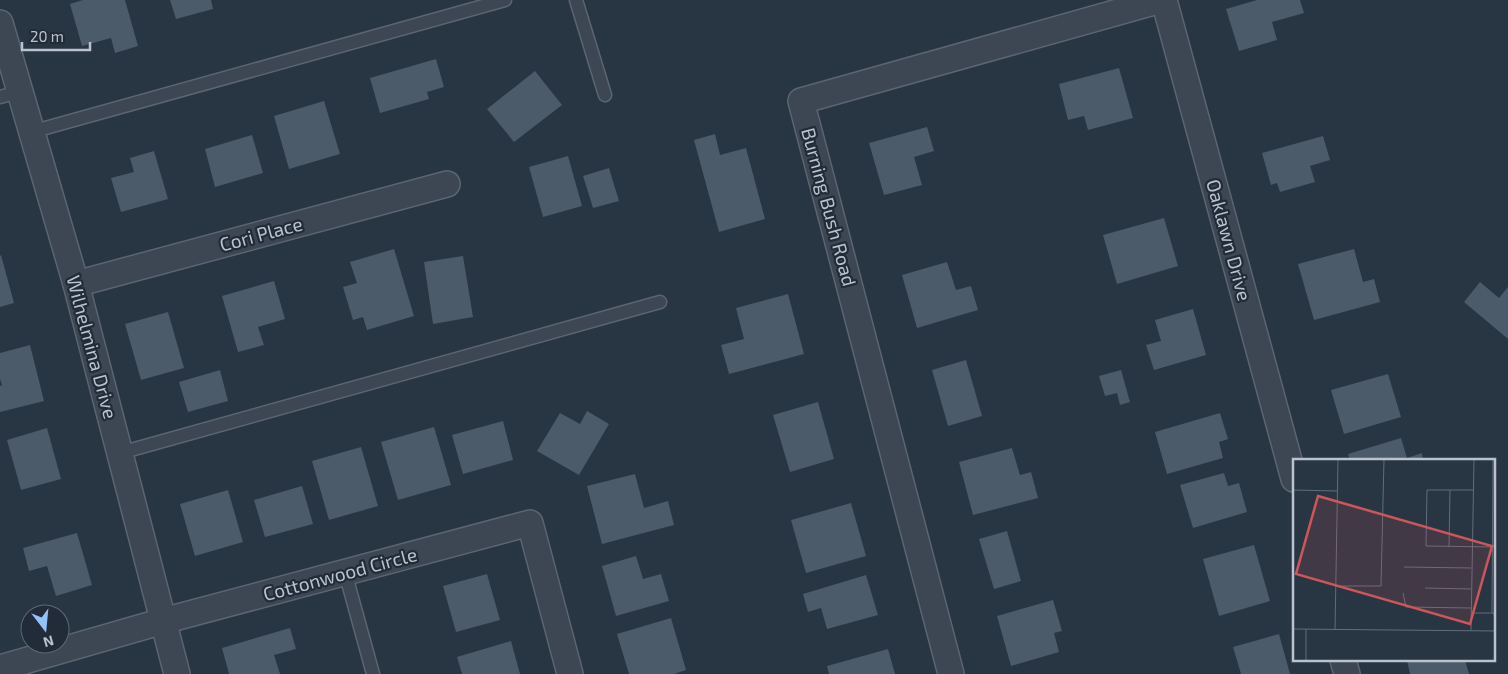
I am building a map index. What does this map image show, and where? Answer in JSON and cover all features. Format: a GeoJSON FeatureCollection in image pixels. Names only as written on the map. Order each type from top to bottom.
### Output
{"type":"FeatureCollection","features":[{"type":"Feature","properties":{"kind":"street","name":"Oaklawn Drive"},"geometry":{"type":"LineString","coordinates":[[1162,0],[1293,476]]}},
{"type":"Feature","properties":{"kind":"street","name":"Burning Bush Road"},"geometry":{"type":"LineString","coordinates":[[951,674],[802,101],[1162,0]]}},
{"type":"Feature","properties":{"kind":"street","name":"Wilhelmina Drive"},"geometry":{"type":"LineString","coordinates":[[0,23],[10,94],[32,132],[76,284],[177,674]]}},
{"type":"Feature","properties":{"kind":"street","name":"Cori Place"},"geometry":{"type":"LineString","coordinates":[[76,284],[447,184]]}},
{"type":"Feature","properties":{"kind":"street","name":"Cottonwood Circle"},"geometry":{"type":"LineString","coordinates":[[0,668],[163,621],[530,523],[570,674]]}},
{"type":"Feature","properties":{"kind":"lane"},"geometry":{"type":"LineString","coordinates":[[32,132],[505,0]]}},
{"type":"Feature","properties":{"kind":"lane"},"geometry":{"type":"LineString","coordinates":[[576,0],[605,95]]}},
{"type":"Feature","properties":{"kind":"lane"},"geometry":{"type":"LineString","coordinates":[[120,453],[660,302]]}},
{"type":"Feature","properties":{"kind":"lane"},"geometry":{"type":"LineString","coordinates":[[345,572],[373,674]]}},
{"type":"Feature","properties":{"kind":"building"},"geometry":{"type":"Polygon","coordinates":[[[83,0],[125,0],[138,46],[115,53],[111,38],[82,46],[70,4],[83,0]]]}},
{"type":"Feature","properties":{"kind":"building"},"geometry":{"type":"Polygon","coordinates":[[[170,0],[211,0],[213,9],[176,19],[170,0]]]}},
{"type":"Feature","properties":{"kind":"building"},"geometry":{"type":"Polygon","coordinates":[[[1257,0],[1300,0],[1304,13],[1272,22],[1277,40],[1239,51],[1226,9],[1257,0]]]}},
{"type":"Feature","properties":{"kind":"building"},"geometry":{"type":"Polygon","coordinates":[[[436,59],[444,87],[427,92],[429,99],[380,113],[370,78],[436,59]]]}},
{"type":"Feature","properties":{"kind":"building"},"geometry":{"type":"Polygon","coordinates":[[[1119,68],[1133,118],[1088,130],[1084,116],[1068,120],[1059,84],[1119,68]]]}},
{"type":"Feature","properties":{"kind":"building"},"geometry":{"type":"Polygon","coordinates":[[[535,71],[562,105],[514,142],[487,109],[535,71]]]}},
{"type":"Feature","properties":{"kind":"building"},"geometry":{"type":"Polygon","coordinates":[[[324,101],[340,154],[289,169],[274,116],[324,101]]]}},
{"type":"Feature","properties":{"kind":"building"},"geometry":{"type":"Polygon","coordinates":[[[927,127],[934,151],[914,157],[922,185],[884,195],[869,143],[927,127]]]}},
{"type":"Feature","properties":{"kind":"building"},"geometry":{"type":"Polygon","coordinates":[[[715,134],[720,155],[746,148],[765,219],[719,232],[694,140],[715,134]]]}},
{"type":"Feature","properties":{"kind":"building"},"geometry":{"type":"Polygon","coordinates":[[[252,135],[263,173],[215,187],[205,149],[252,135]]]}},
{"type":"Feature","properties":{"kind":"building"},"geometry":{"type":"Polygon","coordinates":[[[1323,136],[1330,160],[1310,166],[1315,182],[1280,192],[1277,183],[1271,185],[1262,153],[1323,136]]]}},
{"type":"Feature","properties":{"kind":"building"},"geometry":{"type":"Polygon","coordinates":[[[154,151],[168,199],[121,212],[111,178],[134,172],[130,158],[154,151]]]}},
{"type":"Feature","properties":{"kind":"building"},"geometry":{"type":"Polygon","coordinates":[[[568,156],[582,206],[543,217],[529,167],[568,156]]]}},
{"type":"Feature","properties":{"kind":"building"},"geometry":{"type":"Polygon","coordinates":[[[609,168],[619,201],[593,208],[583,176],[609,168]]]}},
{"type":"Feature","properties":{"kind":"building"},"geometry":{"type":"Polygon","coordinates":[[[1164,218],[1178,266],[1117,284],[1103,235],[1164,218]]]}},
{"type":"Feature","properties":{"kind":"building"},"geometry":{"type":"Polygon","coordinates":[[[394,249],[414,316],[367,330],[363,317],[353,320],[343,287],[357,283],[350,262],[394,249]]]}},
{"type":"Feature","properties":{"kind":"building"},"geometry":{"type":"Polygon","coordinates":[[[1354,249],[1363,282],[1374,279],[1380,302],[1314,320],[1298,264],[1354,249]]]}},
{"type":"Feature","properties":{"kind":"building"},"geometry":{"type":"Polygon","coordinates":[[[0,256],[14,303],[0,307],[0,256]]]}},
{"type":"Feature","properties":{"kind":"building"},"geometry":{"type":"Polygon","coordinates":[[[463,256],[473,317],[433,324],[424,262],[463,256]]]}},
{"type":"Feature","properties":{"kind":"building"},"geometry":{"type":"Polygon","coordinates":[[[947,262],[956,290],[971,286],[978,310],[917,328],[902,275],[947,262]]]}},
{"type":"Feature","properties":{"kind":"building"},"geometry":{"type":"Polygon","coordinates":[[[274,281],[285,319],[258,327],[264,345],[238,352],[222,296],[274,281]]]}},
{"type":"Feature","properties":{"kind":"building"},"geometry":{"type":"Polygon","coordinates":[[[1480,282],[1499,298],[1508,287],[1508,339],[1464,302],[1480,282]]]}},
{"type":"Feature","properties":{"kind":"building"},"geometry":{"type":"Polygon","coordinates":[[[788,294],[804,354],[729,374],[721,345],[744,339],[736,308],[788,294]]]}},
{"type":"Feature","properties":{"kind":"building"},"geometry":{"type":"Polygon","coordinates":[[[1193,309],[1206,355],[1154,370],[1146,345],[1161,341],[1155,320],[1193,309]]]}},
{"type":"Feature","properties":{"kind":"building"},"geometry":{"type":"Polygon","coordinates":[[[168,312],[184,368],[141,380],[125,324],[168,312]]]}},
{"type":"Feature","properties":{"kind":"building"},"geometry":{"type":"Polygon","coordinates":[[[30,345],[44,401],[0,412],[0,386],[2,385],[0,379],[0,353],[30,345]]]}},
{"type":"Feature","properties":{"kind":"building"},"geometry":{"type":"Polygon","coordinates":[[[966,360],[982,416],[948,426],[932,370],[966,360]]]}},
{"type":"Feature","properties":{"kind":"building"},"geometry":{"type":"Polygon","coordinates":[[[220,370],[228,401],[188,412],[179,382],[220,370]]]}},
{"type":"Feature","properties":{"kind":"building"},"geometry":{"type":"Polygon","coordinates":[[[1121,370],[1130,402],[1120,405],[1117,393],[1105,396],[1099,376],[1121,370]]]}},
{"type":"Feature","properties":{"kind":"building"},"geometry":{"type":"Polygon","coordinates":[[[1388,374],[1401,417],[1344,434],[1331,390],[1388,374]]]}},
{"type":"Feature","properties":{"kind":"building"},"geometry":{"type":"Polygon","coordinates":[[[818,402],[834,459],[790,472],[773,415],[818,402]]]}},
{"type":"Feature","properties":{"kind":"building"},"geometry":{"type":"Polygon","coordinates":[[[587,411],[609,424],[579,475],[537,451],[560,413],[580,424],[587,411]]]}},
{"type":"Feature","properties":{"kind":"building"},"geometry":{"type":"Polygon","coordinates":[[[1220,413],[1228,439],[1219,442],[1223,458],[1167,474],[1155,432],[1220,413]]]}},
{"type":"Feature","properties":{"kind":"building"},"geometry":{"type":"Polygon","coordinates":[[[503,421],[513,460],[463,474],[452,435],[503,421]]]}},
{"type":"Feature","properties":{"kind":"building"},"geometry":{"type":"Polygon","coordinates":[[[434,427],[451,485],[398,500],[381,442],[434,427]]]}},
{"type":"Feature","properties":{"kind":"building"},"geometry":{"type":"Polygon","coordinates":[[[47,428],[61,479],[21,490],[7,440],[47,428]]]}},
{"type":"Feature","properties":{"kind":"building"},"geometry":{"type":"Polygon","coordinates":[[[1401,438],[1407,458],[1422,453],[1423,459],[1350,459],[1348,454],[1401,438]]]}},
{"type":"Feature","properties":{"kind":"building"},"geometry":{"type":"Polygon","coordinates":[[[361,447],[378,506],[329,520],[312,461],[361,447]]]}},
{"type":"Feature","properties":{"kind":"building"},"geometry":{"type":"Polygon","coordinates":[[[1012,448],[1020,475],[1031,472],[1038,498],[973,515],[959,462],[1012,448]]]}},
{"type":"Feature","properties":{"kind":"building"},"geometry":{"type":"Polygon","coordinates":[[[1224,473],[1228,486],[1239,483],[1247,512],[1193,528],[1180,485],[1224,473]]]}},
{"type":"Feature","properties":{"kind":"building"},"geometry":{"type":"Polygon","coordinates":[[[635,474],[644,508],[668,501],[674,525],[602,544],[587,486],[635,474]]]}},
{"type":"Feature","properties":{"kind":"building"},"geometry":{"type":"Polygon","coordinates":[[[302,486],[313,524],[265,537],[254,500],[302,486]]]}},
{"type":"Feature","properties":{"kind":"building"},"geometry":{"type":"Polygon","coordinates":[[[228,490],[243,542],[195,556],[180,504],[228,490]]]}},
{"type":"Feature","properties":{"kind":"building"},"geometry":{"type":"Polygon","coordinates":[[[851,503],[866,556],[806,573],[791,520],[851,503]]]}},
{"type":"Feature","properties":{"kind":"building"},"geometry":{"type":"Polygon","coordinates":[[[1007,531],[1021,581],[994,589],[979,539],[1007,531]]]}},
{"type":"Feature","properties":{"kind":"building"},"geometry":{"type":"Polygon","coordinates":[[[77,533],[92,585],[56,596],[47,566],[29,571],[23,548],[77,533]]]}},
{"type":"Feature","properties":{"kind":"building"},"geometry":{"type":"Polygon","coordinates":[[[1254,545],[1270,601],[1219,616],[1203,559],[1254,545]]]}},
{"type":"Feature","properties":{"kind":"building"},"geometry":{"type":"Polygon","coordinates":[[[636,556],[643,579],[661,574],[669,601],[616,616],[602,566],[636,556]]]}},
{"type":"Feature","properties":{"kind":"building"},"geometry":{"type":"Polygon","coordinates":[[[487,574],[500,620],[456,632],[443,586],[487,574]]]}},
{"type":"Feature","properties":{"kind":"building"},"geometry":{"type":"Polygon","coordinates":[[[866,575],[878,615],[827,629],[821,608],[808,612],[803,594],[866,575]]]}},
{"type":"Feature","properties":{"kind":"building"},"geometry":{"type":"Polygon","coordinates":[[[1053,600],[1062,631],[1054,633],[1059,652],[1011,666],[997,616],[1053,600]]]}},
{"type":"Feature","properties":{"kind":"building"},"geometry":{"type":"Polygon","coordinates":[[[671,618],[686,670],[674,674],[629,674],[617,634],[671,618]]]}},
{"type":"Feature","properties":{"kind":"building"},"geometry":{"type":"Polygon","coordinates":[[[290,628],[296,649],[274,655],[280,674],[229,674],[222,648],[290,628]]]}},
{"type":"Feature","properties":{"kind":"building"},"geometry":{"type":"Polygon","coordinates":[[[1279,634],[1290,674],[1241,674],[1233,647],[1279,634]]]}},
{"type":"Feature","properties":{"kind":"building"},"geometry":{"type":"Polygon","coordinates":[[[511,641],[520,674],[462,674],[457,657],[511,641]]]}},
{"type":"Feature","properties":{"kind":"building"},"geometry":{"type":"Polygon","coordinates":[[[888,649],[895,674],[829,674],[827,666],[888,649]]]}},
{"type":"Feature","properties":{"kind":"building"},"geometry":{"type":"Polygon","coordinates":[[[1407,662],[1466,662],[1469,674],[1410,674],[1407,662]]]}}]}
